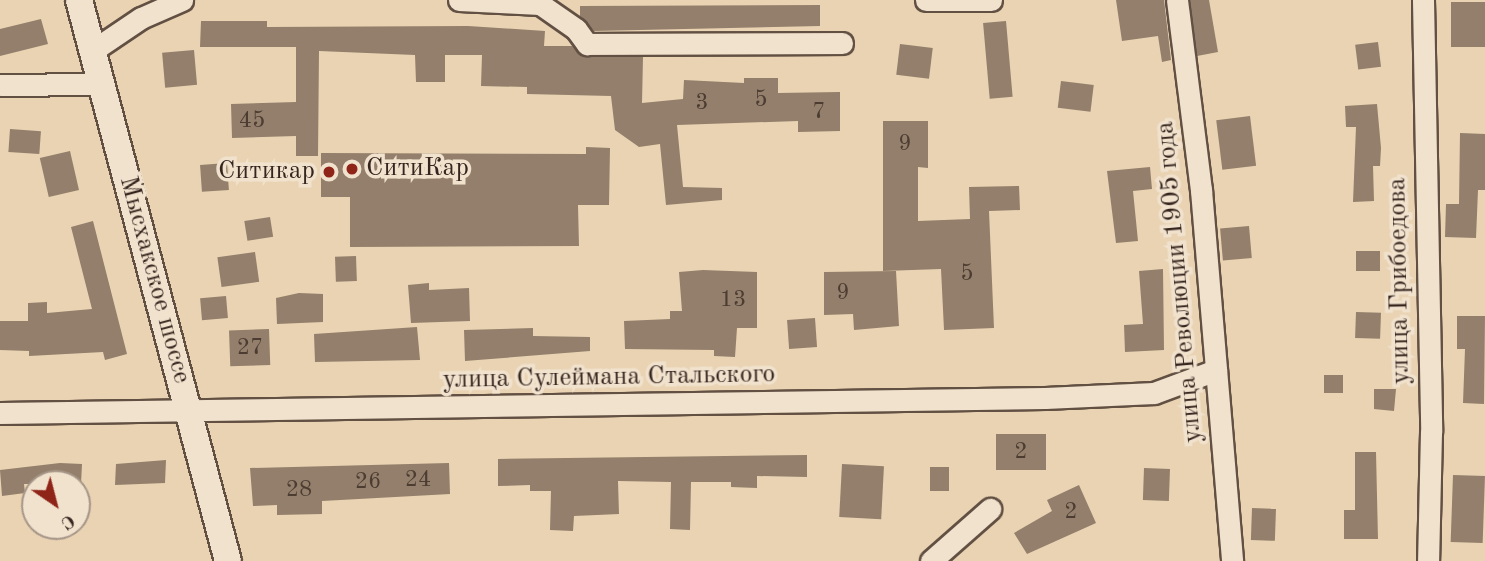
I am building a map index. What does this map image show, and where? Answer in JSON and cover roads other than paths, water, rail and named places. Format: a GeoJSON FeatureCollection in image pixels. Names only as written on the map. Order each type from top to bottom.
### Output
{"type":"FeatureCollection","features":[{"type":"Feature","properties":{"kind":"street","name":"Мысхакское шоссе"},"geometry":{"type":"LineString","coordinates":[[79,0],[228,561]]}},
{"type":"Feature","properties":{"kind":"street"},"geometry":{"type":"LineString","coordinates":[[92,51],[141,18],[182,0]]}},
{"type":"Feature","properties":{"kind":"street"},"geometry":{"type":"LineString","coordinates":[[459,0],[542,2],[576,29],[587,44],[842,43]]}},
{"type":"Feature","properties":{"kind":"street"},"geometry":{"type":"LineString","coordinates":[[926,0],[991,0]]}},
{"type":"Feature","properties":{"kind":"street","name":"улица Революции 1905 года"},"geometry":{"type":"LineString","coordinates":[[1177,0],[1194,114],[1232,561]]}},
{"type":"Feature","properties":{"kind":"street","name":"улица Грибоедова"},"geometry":{"type":"LineString","coordinates":[[1423,0],[1431,432],[1428,561]]}},
{"type":"Feature","properties":{"kind":"street"},"geometry":{"type":"LineString","coordinates":[[0,85],[101,84]]}},
{"type":"Feature","properties":{"kind":"street","name":"улица Сулеймана Стальского"},"geometry":{"type":"LineString","coordinates":[[0,413],[190,413],[1058,397],[1154,393],[1216,370]]}},
{"type":"Feature","properties":{"kind":"street"},"geometry":{"type":"LineString","coordinates":[[931,561],[990,509]]}},
{"type":"Feature","properties":{"kind":"place","name":"СитиКар"},"geometry":{"type":"Point","coordinates":[352,169]}},
{"type":"Feature","properties":{"kind":"place","name":"Ситикар"},"geometry":{"type":"Point","coordinates":[329,172]}}]}
